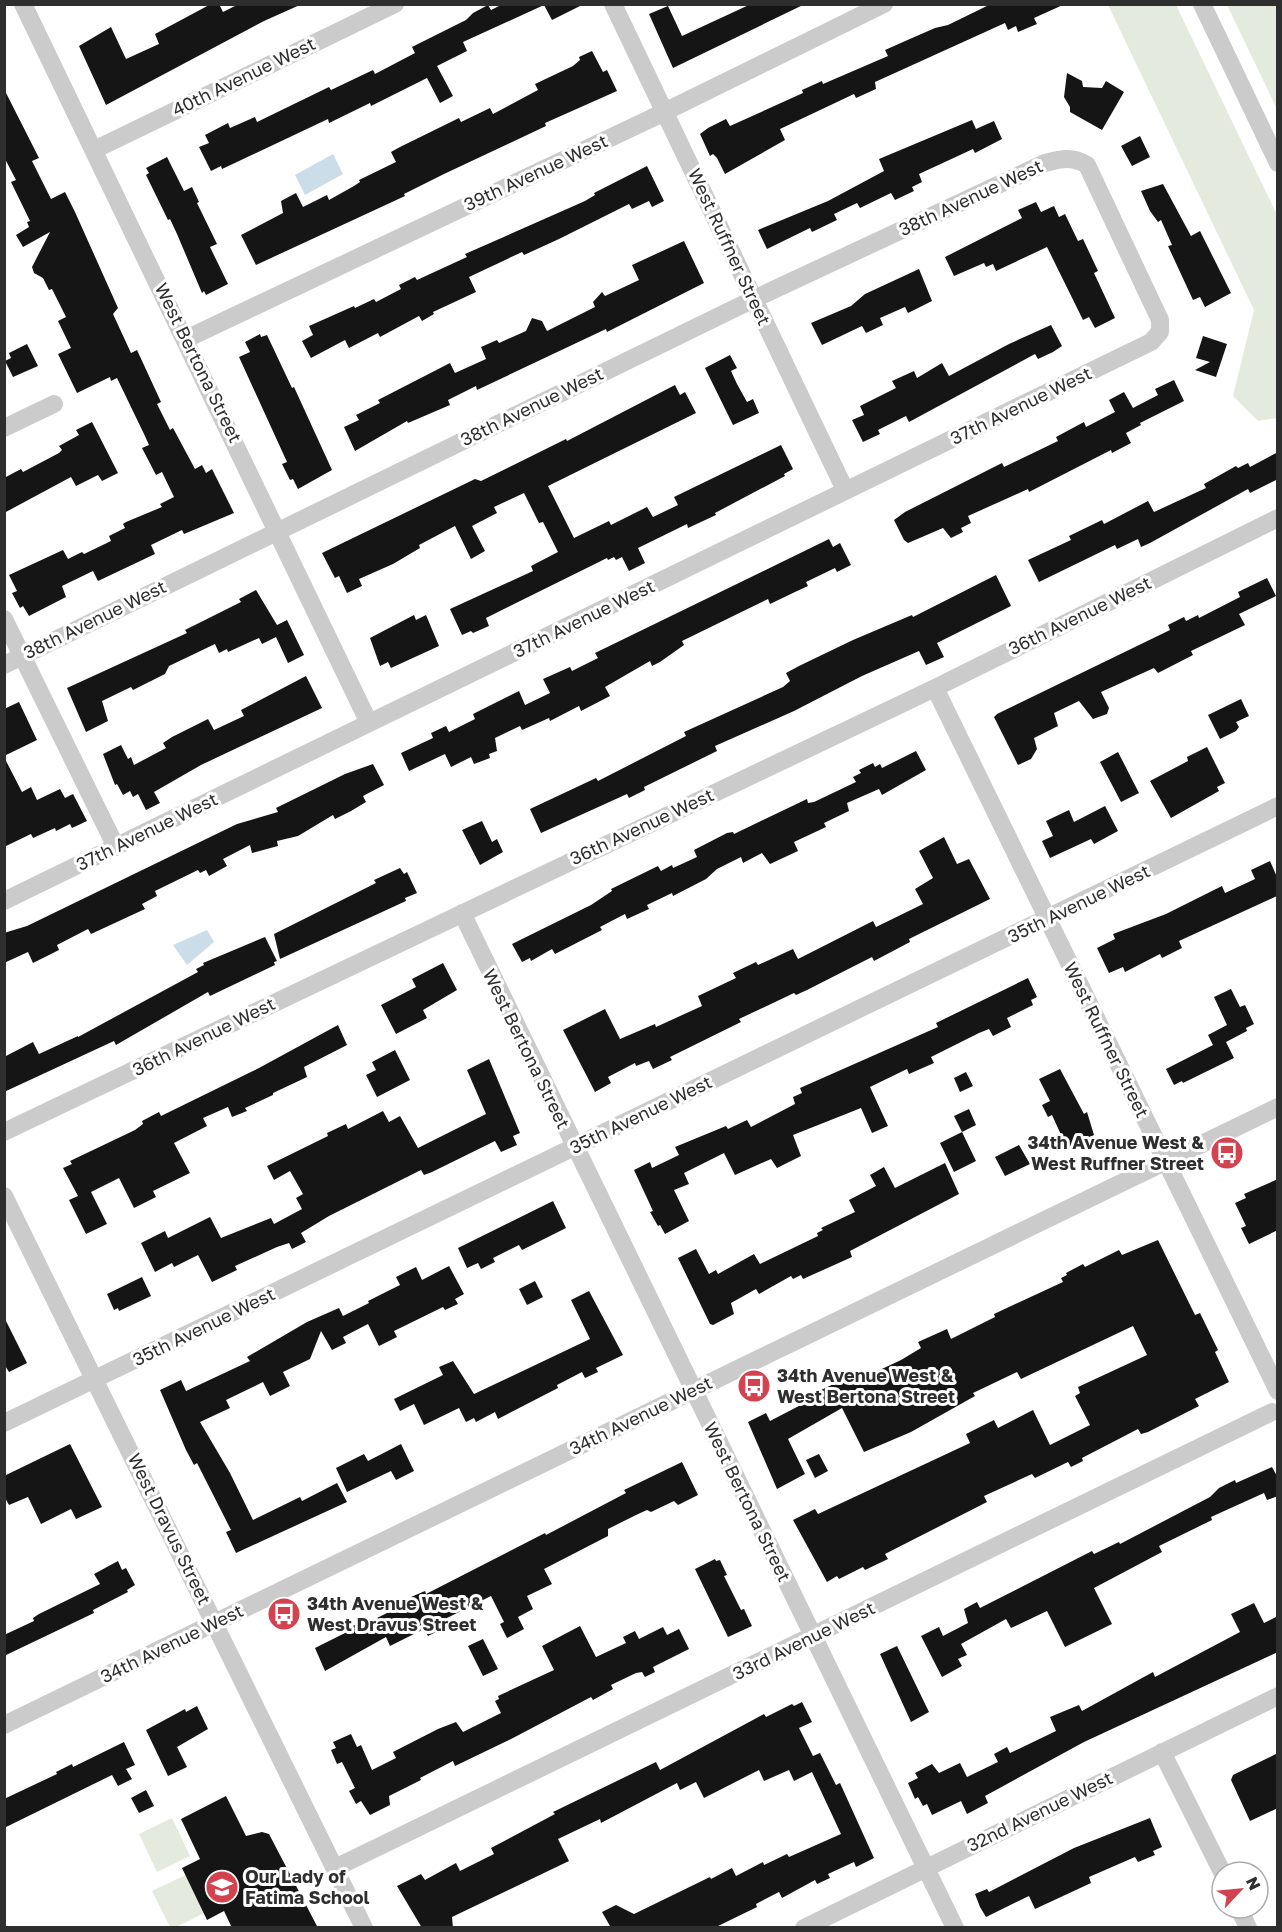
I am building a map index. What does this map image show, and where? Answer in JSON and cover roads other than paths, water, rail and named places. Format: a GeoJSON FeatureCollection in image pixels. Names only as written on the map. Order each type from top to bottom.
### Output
{"type":"FeatureCollection","features":[{"type":"Feature","properties":{"kind":"street","name":"West Bertona Street"},"geometry":{"type":"LineString","coordinates":[[23,4],[369,723]]}},
{"type":"Feature","properties":{"kind":"street","name":"40th Avenue West"},"geometry":{"type":"LineString","coordinates":[[94,150],[395,4]]}},
{"type":"Feature","properties":{"kind":"street","name":"West Ruffner Street"},"geometry":{"type":"LineString","coordinates":[[613,4],[845,490]]}},
{"type":"Feature","properties":{"kind":"street","name":"39th Avenue West"},"geometry":{"type":"LineString","coordinates":[[186,339],[665,112],[884,4]]}},
{"type":"Feature","properties":{"kind":"street"},"geometry":{"type":"LineString","coordinates":[[1202,4],[1278,164]]}},
{"type":"Feature","properties":{"kind":"street","name":"38th Avenue West"},"geometry":{"type":"LineString","coordinates":[[4,665],[754,299],[1045,163],[1063,158],[1077,159],[1087,165],[1154,305],[1160,320],[1160,332]]}},
{"type":"Feature","properties":{"kind":"street","name":"37th Avenue West"},"geometry":{"type":"LineString","coordinates":[[4,901],[1151,342],[1160,332]]}},
{"type":"Feature","properties":{"kind":"street"},"geometry":{"type":"LineString","coordinates":[[4,428],[54,404]]}},
{"type":"Feature","properties":{"kind":"street","name":"36th Avenue West"},"geometry":{"type":"LineString","coordinates":[[4,1132],[935,688],[1278,518]]}},
{"type":"Feature","properties":{"kind":"street"},"geometry":{"type":"LineString","coordinates":[[4,619],[116,846]]}},
{"type":"Feature","properties":{"kind":"street","name":"West Ruffner Street"},"geometry":{"type":"LineString","coordinates":[[935,688],[1166,1160],[1276,1404]]}},
{"type":"Feature","properties":{"kind":"street","name":"35th Avenue West"},"geometry":{"type":"LineString","coordinates":[[4,1424],[1278,806]]}},
{"type":"Feature","properties":{"kind":"street","name":"West Bertona Street"},"geometry":{"type":"LineString","coordinates":[[462,913],[955,1928]]}},
{"type":"Feature","properties":{"kind":"street","name":"34th Avenue West"},"geometry":{"type":"LineString","coordinates":[[4,1725],[1278,1107]]}},
{"type":"Feature","properties":{"kind":"street","name":"West Dravus Street"},"geometry":{"type":"LineString","coordinates":[[4,1196],[364,1928]]}},
{"type":"Feature","properties":{"kind":"street","name":"33rd Avenue West"},"geometry":{"type":"LineString","coordinates":[[335,1868],[812,1636],[1276,1404]]}},
{"type":"Feature","properties":{"kind":"street","name":"32nd Avenue West"},"geometry":{"type":"LineString","coordinates":[[804,1928],[1278,1696]]}},
{"type":"Feature","properties":{"kind":"street"},"geometry":{"type":"LineString","coordinates":[[1162,1752],[1216,1860]]}},
{"type":"Feature","properties":{"kind":"water"},"geometry":{"type":"Polygon","coordinates":[[[333,154],[343,174],[305,195],[295,175],[333,154]]]}},
{"type":"Feature","properties":{"kind":"water"},"geometry":{"type":"Polygon","coordinates":[[[207,930],[214,942],[187,965],[173,945],[207,930]]]}},
{"type":"Feature","properties":{"kind":"place","name":"34th Avenue West & West Ruffner Street"},"geometry":{"type":"Point","coordinates":[1227,1153]}},
{"type":"Feature","properties":{"kind":"place","name":"34th Avenue West & West Bertona Street"},"geometry":{"type":"Point","coordinates":[754,1386]}},
{"type":"Feature","properties":{"kind":"place","name":"34th Avenue West & West Dravus Street"},"geometry":{"type":"Point","coordinates":[284,1614]}},
{"type":"Feature","properties":{"kind":"place","name":"Our Lady of Fatima School"},"geometry":{"type":"Point","coordinates":[222,1887]}}]}
